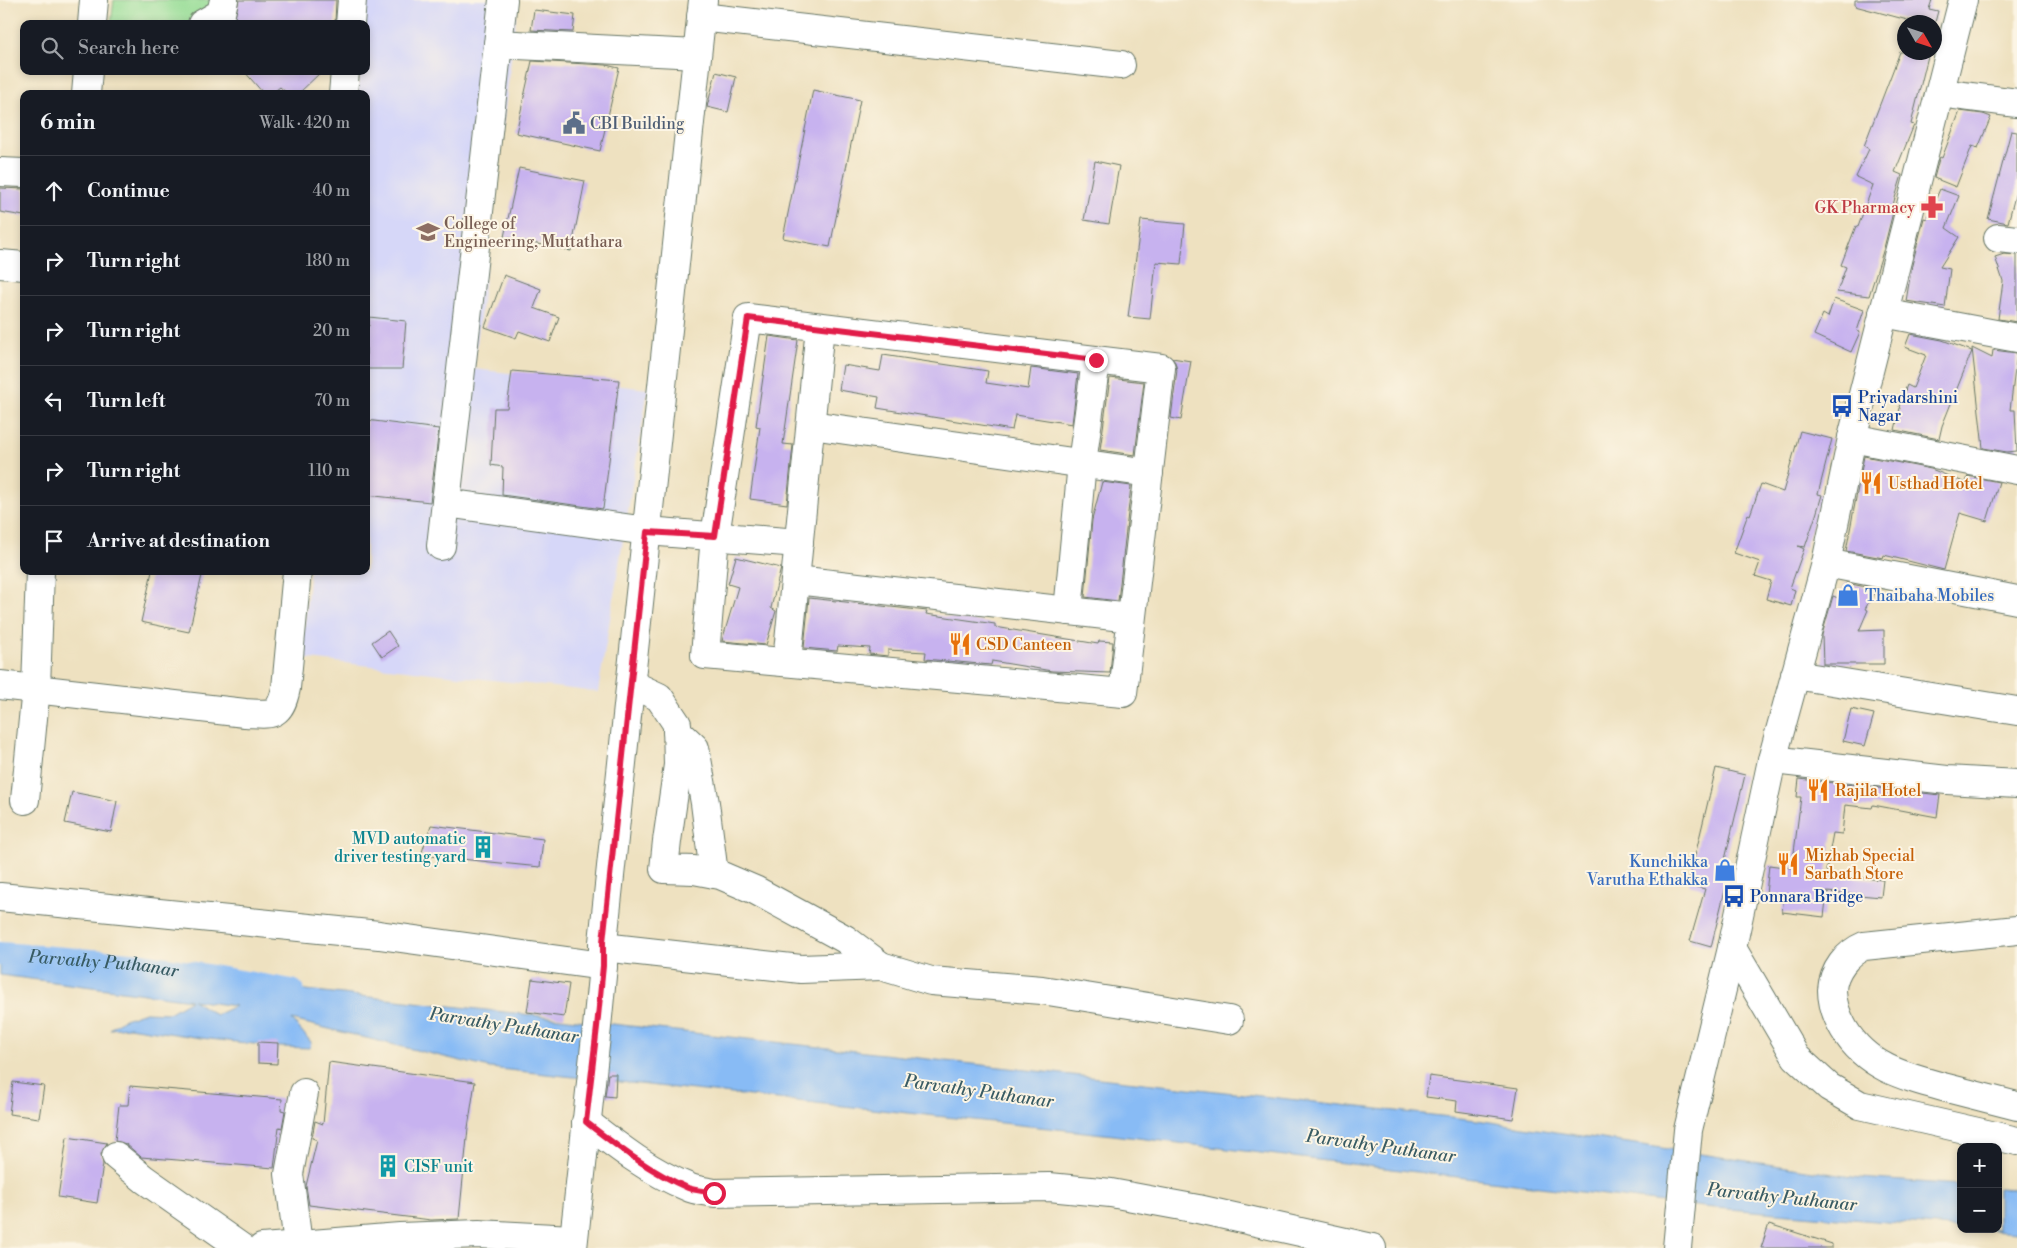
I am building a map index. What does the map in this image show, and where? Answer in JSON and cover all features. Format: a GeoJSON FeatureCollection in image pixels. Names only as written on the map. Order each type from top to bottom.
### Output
{"type":"FeatureCollection","features":[{"type":"Feature","properties":{"kind":"street"},"geometry":{"type":"LineString","coordinates":[[92,20],[94,0]]}},
{"type":"Feature","properties":{"kind":"street"},"geometry":{"type":"LineString","coordinates":[[209,20],[221,13],[224,0]]}},
{"type":"Feature","properties":{"kind":"street"},"geometry":{"type":"LineString","coordinates":[[350,20],[352,0]]}},
{"type":"Feature","properties":{"kind":"street"},"geometry":{"type":"LineString","coordinates":[[441,546],[503,0]]}},
{"type":"Feature","properties":{"kind":"street"},"geometry":{"type":"LineString","coordinates":[[1678,1240],[1688,1130],[1732,948],[1772,760],[1826,563],[1852,438],[1963,0]]}},
{"type":"Feature","properties":{"kind":"street"},"geometry":{"type":"LineString","coordinates":[[262,1248],[298,1244],[479,1234],[573,1244],[702,8],[1121,65]]}},
{"type":"Feature","properties":{"kind":"street"},"geometry":{"type":"LineString","coordinates":[[498,44],[697,54]]}},
{"type":"Feature","properties":{"kind":"street"},"geometry":{"type":"LineString","coordinates":[[86,90],[88,75]]}},
{"type":"Feature","properties":{"kind":"street"},"geometry":{"type":"LineString","coordinates":[[343,90],[345,75]]}},
{"type":"Feature","properties":{"kind":"street"},"geometry":{"type":"LineString","coordinates":[[1940,93],[2017,103]]}},
{"type":"Feature","properties":{"kind":"street"},"geometry":{"type":"LineString","coordinates":[[0,172],[20,173]]}},
{"type":"Feature","properties":{"kind":"street"},"geometry":{"type":"LineString","coordinates":[[0,264],[20,266]]}},
{"type":"Feature","properties":{"kind":"street"},"geometry":{"type":"LineString","coordinates":[[1883,313],[2017,338]]}},
{"type":"Feature","properties":{"kind":"street"},"geometry":{"type":"LineString","coordinates":[[748,318],[1096,360],[1162,368],[1122,693],[705,654],[715,536],[748,318]]}},
{"type":"Feature","properties":{"kind":"street"},"geometry":{"type":"LineString","coordinates":[[787,662],[820,327]]}},
{"type":"Feature","properties":{"kind":"street"},"geometry":{"type":"LineString","coordinates":[[1068,611],[1082,463],[1096,360]]}},
{"type":"Feature","properties":{"kind":"street"},"geometry":{"type":"LineString","coordinates":[[811,425],[1149,473]]}},
{"type":"Feature","properties":{"kind":"street"},"geometry":{"type":"LineString","coordinates":[[1852,438],[2017,470]]}},
{"type":"Feature","properties":{"kind":"street"},"geometry":{"type":"LineString","coordinates":[[446,503],[647,532],[799,542]]}},
{"type":"Feature","properties":{"kind":"street"},"geometry":{"type":"LineString","coordinates":[[1826,563],[2017,600]]}},
{"type":"Feature","properties":{"kind":"street"},"geometry":{"type":"LineString","coordinates":[[25,800],[36,688],[40,575]]}},
{"type":"Feature","properties":{"kind":"street"},"geometry":{"type":"LineString","coordinates":[[0,684],[245,713],[270,714],[278,710],[286,688],[297,575]]}},
{"type":"Feature","properties":{"kind":"street"},"geometry":{"type":"LineString","coordinates":[[796,580],[1132,618]]}},
{"type":"Feature","properties":{"kind":"street"},"geometry":{"type":"LineString","coordinates":[[1795,674],[2017,711]]}},
{"type":"Feature","properties":{"kind":"street"},"geometry":{"type":"LineString","coordinates":[[631,684],[659,697],[677,724],[678,765],[664,869],[694,870],[714,874],[755,890],[845,939],[881,966]]}},
{"type":"Feature","properties":{"kind":"street"},"geometry":{"type":"LineString","coordinates":[[677,731],[695,748],[705,803],[714,874]]}},
{"type":"Feature","properties":{"kind":"street"},"geometry":{"type":"LineString","coordinates":[[1772,760],[1947,780],[2017,784]]}},
{"type":"Feature","properties":{"kind":"street"},"geometry":{"type":"LineString","coordinates":[[0,897],[603,956],[801,969],[881,966],[931,981],[1042,990],[1229,1020]]}},
{"type":"Feature","properties":{"kind":"street"},"geometry":{"type":"LineString","coordinates":[[2017,930],[1864,946],[1844,960],[1834,981],[1832,995],[1836,1014],[1847,1034],[1856,1046],[1876,1064],[1916,1080],[2017,1106]]}},
{"type":"Feature","properties":{"kind":"street"},"geometry":{"type":"LineString","coordinates":[[1732,948],[1796,1057],[1829,1087],[1860,1104],[2017,1141]]}},
{"type":"Feature","properties":{"kind":"street"},"geometry":{"type":"LineString","coordinates":[[298,1244],[289,1174],[304,1093]]}},
{"type":"Feature","properties":{"kind":"street"},"geometry":{"type":"LineString","coordinates":[[587,1110],[626,1152],[668,1178],[689,1188],[714,1193],[1049,1187],[1111,1193],[1189,1207],[1372,1248]]}},
{"type":"Feature","properties":{"kind":"street"},"geometry":{"type":"LineString","coordinates":[[116,1156],[242,1248]]}},
{"type":"Feature","properties":{"kind":"shaded area","name":"College of Engineering, Muttathara"},"geometry":{"type":"Polygon","coordinates":[[[367,0],[518,0],[474,369],[648,389],[598,692],[301,658],[310,575],[370,575],[370,90],[358,90],[359,75],[370,75],[370,20],[364,20],[367,0]]]}},
{"type":"Feature","properties":{"kind":"green space"},"geometry":{"type":"Polygon","coordinates":[[[114,0],[213,0],[211,20],[112,20],[114,0]]]}},
{"type":"Feature","properties":{"kind":"water"},"geometry":{"type":"Polygon","coordinates":[[[0,956],[1477,1120],[1859,1178],[1957,1185],[1957,1228],[1704,1207],[1113,1135],[490,1068],[292,1020],[311,1042],[310,1048],[281,1047],[201,1038],[129,1027],[110,1029],[122,1020],[145,1012],[169,1013],[191,1000],[0,975],[0,956]],[[193,1000],[216,1015],[235,1006],[193,1000]]]}},
{"type":"Feature","properties":{"kind":"water"},"geometry":{"type":"Polygon","coordinates":[[[2002,1188],[2017,1189],[2017,1232],[2002,1231],[2002,1188]]]}},
{"type":"Feature","properties":{"kind":"building"},"geometry":{"type":"Polygon","coordinates":[[[239,0],[336,0],[335,20],[234,20],[239,0]]]}},
{"type":"Feature","properties":{"kind":"building"},"geometry":{"type":"Polygon","coordinates":[[[1855,0],[1932,0],[1929,9],[1938,11],[1937,15],[1897,15],[1897,17],[1855,6],[1855,0]]]}},
{"type":"Feature","properties":{"kind":"building"},"geometry":{"type":"Polygon","coordinates":[[[534,10],[575,15],[573,32],[531,30],[534,10]]]}},
{"type":"Feature","properties":{"kind":"building"},"geometry":{"type":"Polygon","coordinates":[[[1897,60],[1927,60],[1911,124],[1914,125],[1895,172],[1902,175],[1892,208],[1894,208],[1884,248],[1869,296],[1837,292],[1846,267],[1841,265],[1856,226],[1858,227],[1873,185],[1856,177],[1869,149],[1864,146],[1897,60]]]}},
{"type":"Feature","properties":{"kind":"building"},"geometry":{"type":"Polygon","coordinates":[[[532,61],[606,65],[619,68],[600,151],[516,133],[532,61]]]}},
{"type":"Feature","properties":{"kind":"building"},"geometry":{"type":"Polygon","coordinates":[[[716,72],[736,77],[728,112],[707,107],[716,72]]]}},
{"type":"Feature","properties":{"kind":"building"},"geometry":{"type":"Polygon","coordinates":[[[247,75],[318,75],[302,90],[283,90],[280,87],[276,90],[261,90],[247,75]]]}},
{"type":"Feature","properties":{"kind":"building"},"geometry":{"type":"Polygon","coordinates":[[[813,90],[860,100],[830,247],[783,238],[813,90]]]}},
{"type":"Feature","properties":{"kind":"building"},"geometry":{"type":"Polygon","coordinates":[[[1960,111],[1991,117],[1978,148],[1972,146],[1956,187],[1934,178],[1939,159],[1940,157],[1942,158],[1960,111]]]}},
{"type":"Feature","properties":{"kind":"building"},"geometry":{"type":"Polygon","coordinates":[[[2011,131],[2017,132],[2017,188],[2008,223],[1988,219],[2011,131]]]}},
{"type":"Feature","properties":{"kind":"building"},"geometry":{"type":"Polygon","coordinates":[[[1095,161],[1119,166],[1109,224],[1084,220],[1095,161]]]}},
{"type":"Feature","properties":{"kind":"building"},"geometry":{"type":"Polygon","coordinates":[[[519,168],[585,181],[571,251],[504,237],[519,168]]]}},
{"type":"Feature","properties":{"kind":"building"},"geometry":{"type":"Polygon","coordinates":[[[0,188],[20,189],[20,215],[0,212],[0,188]]]}},
{"type":"Feature","properties":{"kind":"building"},"geometry":{"type":"Polygon","coordinates":[[[1940,189],[1959,196],[1946,228],[1959,237],[1940,267],[1950,269],[1945,307],[1906,301],[1912,265],[1924,218],[1927,219],[1940,189]]]}},
{"type":"Feature","properties":{"kind":"building"},"geometry":{"type":"Polygon","coordinates":[[[1141,220],[1185,224],[1181,264],[1156,262],[1150,319],[1128,317],[1141,220]]]}},
{"type":"Feature","properties":{"kind":"building"},"geometry":{"type":"Polygon","coordinates":[[[2004,254],[2017,255],[2017,322],[1998,319],[2003,281],[1995,257],[2004,254]]]}},
{"type":"Feature","properties":{"kind":"building"},"geometry":{"type":"Polygon","coordinates":[[[504,275],[541,289],[534,308],[559,317],[550,342],[519,331],[516,338],[485,327],[504,275]]]}},
{"type":"Feature","properties":{"kind":"building"},"geometry":{"type":"Polygon","coordinates":[[[1834,299],[1864,310],[1857,331],[1860,332],[1851,352],[1814,335],[1823,314],[1828,317],[1834,299]]]}},
{"type":"Feature","properties":{"kind":"building"},"geometry":{"type":"Polygon","coordinates":[[[370,317],[406,321],[402,369],[370,369],[370,317]]]}},
{"type":"Feature","properties":{"kind":"building"},"geometry":{"type":"Polygon","coordinates":[[[1910,334],[1942,340],[1972,351],[1942,426],[1939,439],[1895,430],[1899,407],[1907,385],[1913,388],[1926,355],[1905,347],[1910,334]]]}},
{"type":"Feature","properties":{"kind":"building"},"geometry":{"type":"Polygon","coordinates":[[[769,336],[798,340],[783,444],[793,445],[787,504],[750,499],[760,427],[756,426],[769,336]]]}},
{"type":"Feature","properties":{"kind":"building"},"geometry":{"type":"Polygon","coordinates":[[[1972,348],[1992,358],[1993,350],[2017,353],[2010,410],[2015,410],[2017,451],[2007,452],[1983,448],[1972,348]]]}},
{"type":"Feature","properties":{"kind":"building"},"geometry":{"type":"Polygon","coordinates":[[[883,355],[988,371],[986,383],[1028,389],[1031,368],[1078,374],[1072,424],[1015,415],[1012,430],[877,408],[879,397],[839,390],[843,365],[880,371],[883,355]]]}},
{"type":"Feature","properties":{"kind":"building"},"geometry":{"type":"Polygon","coordinates":[[[1172,358],[1191,361],[1181,420],[1171,418],[1177,370],[1172,358]]]}},
{"type":"Feature","properties":{"kind":"building"},"geometry":{"type":"Polygon","coordinates":[[[512,371],[619,380],[603,509],[502,495],[503,467],[491,465],[494,408],[507,408],[512,371]]]}},
{"type":"Feature","properties":{"kind":"building"},"geometry":{"type":"Polygon","coordinates":[[[1110,378],[1144,382],[1135,455],[1100,450],[1110,378]]]}},
{"type":"Feature","properties":{"kind":"building"},"geometry":{"type":"Polygon","coordinates":[[[370,420],[439,429],[430,502],[370,495],[370,420]]]}},
{"type":"Feature","properties":{"kind":"building"},"geometry":{"type":"Polygon","coordinates":[[[1800,431],[1832,439],[1818,494],[1822,495],[1816,515],[1805,547],[1798,546],[1804,549],[1790,588],[1795,590],[1791,606],[1766,599],[1771,581],[1755,576],[1760,562],[1734,553],[1761,484],[1783,492],[1800,431]]]}},
{"type":"Feature","properties":{"kind":"building"},"geometry":{"type":"Polygon","coordinates":[[[1864,456],[1931,469],[1966,483],[1968,476],[1999,482],[1987,521],[1960,513],[1944,570],[1884,555],[1883,558],[1846,551],[1864,456]]]}},
{"type":"Feature","properties":{"kind":"building"},"geometry":{"type":"Polygon","coordinates":[[[1102,482],[1131,486],[1118,601],[1085,597],[1092,520],[1102,482]]]}},
{"type":"Feature","properties":{"kind":"building"},"geometry":{"type":"Polygon","coordinates":[[[736,557],[781,568],[771,608],[776,611],[766,645],[722,641],[738,587],[728,584],[736,557]]]}},
{"type":"Feature","properties":{"kind":"building"},"geometry":{"type":"Polygon","coordinates":[[[151,575],[202,575],[189,632],[141,622],[151,575]]]}},
{"type":"Feature","properties":{"kind":"building"},"geometry":{"type":"Polygon","coordinates":[[[1846,583],[1876,589],[1865,609],[1868,610],[1859,631],[1884,630],[1884,664],[1823,664],[1822,635],[1833,596],[1838,598],[1846,583]]]}},
{"type":"Feature","properties":{"kind":"building"},"geometry":{"type":"Polygon","coordinates":[[[809,598],[927,611],[926,614],[995,624],[995,627],[1098,644],[1099,641],[1113,642],[1110,673],[1052,671],[992,661],[991,665],[925,659],[926,652],[888,650],[888,656],[869,654],[870,648],[838,646],[837,651],[804,648],[809,598]]]}},
{"type":"Feature","properties":{"kind":"building"},"geometry":{"type":"Polygon","coordinates":[[[388,631],[398,646],[382,657],[372,642],[388,631]]]}},
{"type":"Feature","properties":{"kind":"building"},"geometry":{"type":"Polygon","coordinates":[[[1851,709],[1874,714],[1865,746],[1843,741],[1851,709]]]}},
{"type":"Feature","properties":{"kind":"building"},"geometry":{"type":"Polygon","coordinates":[[[1716,768],[1745,775],[1723,868],[1730,870],[1711,947],[1690,941],[1705,889],[1688,885],[1716,768]]]}},
{"type":"Feature","properties":{"kind":"building"},"geometry":{"type":"Polygon","coordinates":[[[1799,779],[1940,795],[1937,817],[1873,805],[1872,808],[1845,805],[1842,834],[1833,833],[1826,871],[1829,872],[1829,875],[1883,880],[1881,897],[1827,892],[1824,917],[1782,912],[1784,895],[1766,894],[1769,865],[1792,868],[1801,797],[1797,797],[1799,779]]]}},
{"type":"Feature","properties":{"kind":"building"},"geometry":{"type":"Polygon","coordinates":[[[72,792],[117,801],[111,832],[65,823],[72,792]]]}},
{"type":"Feature","properties":{"kind":"building","name":"MVD automatic driver testing yard"},"geometry":{"type":"Polygon","coordinates":[[[431,825],[543,839],[540,867],[421,855],[431,825]]]}},
{"type":"Feature","properties":{"kind":"building"},"geometry":{"type":"Polygon","coordinates":[[[532,979],[569,984],[564,1017],[527,1012],[532,979]]]}},
{"type":"Feature","properties":{"kind":"building"},"geometry":{"type":"Polygon","coordinates":[[[258,1042],[278,1043],[277,1064],[258,1063],[258,1042]]]}},
{"type":"Feature","properties":{"kind":"building","name":"CISF unit"},"geometry":{"type":"Polygon","coordinates":[[[329,1062],[475,1082],[468,1128],[459,1219],[431,1220],[309,1205],[306,1186],[317,1140],[312,1138],[315,1121],[323,1124],[329,1062]]]}},
{"type":"Feature","properties":{"kind":"building"},"geometry":{"type":"Polygon","coordinates":[[[608,1074],[616,1074],[615,1097],[605,1096],[608,1074]]]}},
{"type":"Feature","properties":{"kind":"building"},"geometry":{"type":"Polygon","coordinates":[[[1429,1076],[1518,1088],[1513,1119],[1456,1111],[1457,1101],[1426,1097],[1429,1076]]]}},
{"type":"Feature","properties":{"kind":"building"},"geometry":{"type":"Polygon","coordinates":[[[13,1082],[44,1086],[39,1118],[9,1114],[13,1082]]]}},
{"type":"Feature","properties":{"kind":"building"},"geometry":{"type":"Polygon","coordinates":[[[130,1086],[282,1099],[281,1110],[285,1111],[282,1128],[279,1127],[274,1168],[141,1157],[126,1144],[115,1141],[119,1105],[128,1105],[130,1086]]]}},
{"type":"Feature","properties":{"kind":"building"},"geometry":{"type":"Polygon","coordinates":[[[67,1137],[107,1143],[101,1154],[103,1164],[97,1203],[58,1197],[67,1137]]]}},
{"type":"Feature","properties":{"kind":"building"},"geometry":{"type":"Polygon","coordinates":[[[1769,1224],[1832,1244],[1832,1248],[1761,1248],[1769,1224]]]}},
{"type":"Feature","properties":{"kind":"waterway","name":"Parvathy Puthanar"},"geometry":{"type":"LineString","coordinates":[[0,954],[144,965],[292,991]]}},
{"type":"Feature","properties":{"kind":"place","name":"CBI Building"},"geometry":{"type":"Point","coordinates":[574,123]}},
{"type":"Feature","properties":{"kind":"place","name":"GK Pharmacy"},"geometry":{"type":"Point","coordinates":[1932,207]}},
{"type":"Feature","properties":{"kind":"place","name":"College of Engineering, Muttathara"},"geometry":{"type":"Point","coordinates":[428,232]}},
{"type":"Feature","properties":{"kind":"place","name":"Priyadarshini Nagar"},"geometry":{"type":"Point","coordinates":[1842,406]}},
{"type":"Feature","properties":{"kind":"place","name":"Usthad Hotel"},"geometry":{"type":"Point","coordinates":[1871,483]}},
{"type":"Feature","properties":{"kind":"place","name":"Thaibaha Mobiles"},"geometry":{"type":"Point","coordinates":[1848,595]}},
{"type":"Feature","properties":{"kind":"place","name":"CSD Canteen"},"geometry":{"type":"Point","coordinates":[960,644]}},
{"type":"Feature","properties":{"kind":"place","name":"Rajila Hotel"},"geometry":{"type":"Point","coordinates":[1818,790]}},
{"type":"Feature","properties":{"kind":"place","name":"MVD automatic driver testing yard"},"geometry":{"type":"Point","coordinates":[483,847]}},
{"type":"Feature","properties":{"kind":"place","name":"Mizhab Special Sarbath Store"},"geometry":{"type":"Point","coordinates":[1788,864]}},
{"type":"Feature","properties":{"kind":"place","name":"Kunchikka Varutha Ethakka"},"geometry":{"type":"Point","coordinates":[1725,870]}},
{"type":"Feature","properties":{"kind":"place","name":"Ponnara Bridge"},"geometry":{"type":"Point","coordinates":[1734,896]}},
{"type":"Feature","properties":{"kind":"place","name":"CISF unit"},"geometry":{"type":"Point","coordinates":[388,1166]}},
{"type":"Feature","properties":{"kind":"route"},"geometry":{"type":"LineString","coordinates":[[714,1193],[689,1188],[668,1178],[626,1152],[586,1122],[603,966],[603,942],[647,532],[715,536],[748,318],[1096,360]]}}]}
